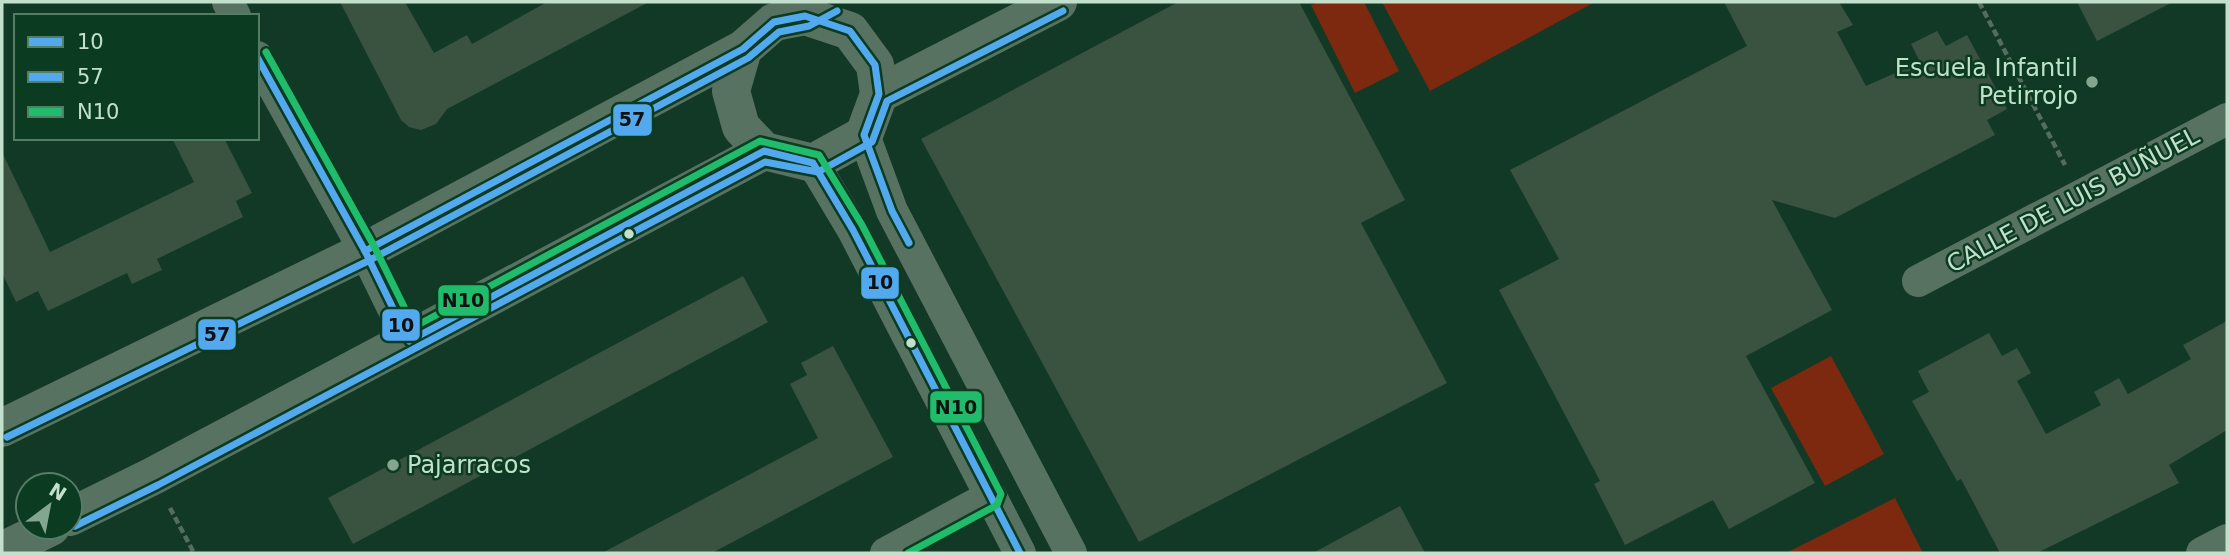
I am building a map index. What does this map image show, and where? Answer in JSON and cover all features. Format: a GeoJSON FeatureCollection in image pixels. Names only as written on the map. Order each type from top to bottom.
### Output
{"type":"FeatureCollection","features":[{"type":"Feature","properties":{"kind":"main road"},"geometry":{"type":"LineString","coordinates":[[879,94],[1058,2]]}},
{"type":"Feature","properties":{"kind":"main road"},"geometry":{"type":"LineString","coordinates":[[2,428],[365,251],[743,48],[774,22],[818,9],[850,31],[875,65],[879,94],[864,135],[813,163],[764,151],[741,127],[731,91],[743,48]]}},
{"type":"Feature","properties":{"kind":"main road"},"geometry":{"type":"LineString","coordinates":[[84,510],[409,341],[764,151]]}},
{"type":"Feature","properties":{"kind":"main road"},"geometry":{"type":"LineString","coordinates":[[2,551],[22,541]]}},
{"type":"Feature","properties":{"kind":"street"},"geometry":{"type":"LineString","coordinates":[[259,61],[365,251],[409,341]]}},
{"type":"Feature","properties":{"kind":"street","name":"CALLE DE LUIS BUÑUEL"},"geometry":{"type":"LineString","coordinates":[[1918,281],[2227,119]]}},
{"type":"Feature","properties":{"kind":"street"},"geometry":{"type":"LineString","coordinates":[[864,135],[892,211],[1071,553]]}},
{"type":"Feature","properties":{"kind":"street"},"geometry":{"type":"LineString","coordinates":[[813,163],[853,230],[1020,553]]}},
{"type":"Feature","properties":{"kind":"street"},"geometry":{"type":"LineString","coordinates":[[886,553],[991,496]]}},
{"type":"Feature","properties":{"kind":"street"},"geometry":{"type":"LineString","coordinates":[[2202,553],[2227,540]]}},
{"type":"Feature","properties":{"kind":"path"},"geometry":{"type":"LineString","coordinates":[[1979,2],[2082,197]]}},
{"type":"Feature","properties":{"kind":"path"},"geometry":{"type":"LineString","coordinates":[[153,476],[194,553]]}},
{"type":"Feature","properties":{"kind":"shaded area"},"geometry":{"type":"Polygon","coordinates":[[[1318,2],[1364,2],[1399,71],[1355,93],[1311,5],[1318,2]]]}},
{"type":"Feature","properties":{"kind":"shaded area"},"geometry":{"type":"Polygon","coordinates":[[[1382,2],[1595,2],[1430,91],[1382,2]]]}},
{"type":"Feature","properties":{"kind":"shaded area"},"geometry":{"type":"Polygon","coordinates":[[[1831,356],[1884,454],[1825,486],[1771,388],[1831,356]]]}},
{"type":"Feature","properties":{"kind":"shaded area"},"geometry":{"type":"Polygon","coordinates":[[[1895,498],[1923,553],[1786,553],[1895,498]]]}},
{"type":"Feature","properties":{"kind":"building"},"geometry":{"type":"Polygon","coordinates":[[[340,2],[405,2],[434,53],[467,35],[472,44],[547,2],[649,2],[447,109],[436,124],[421,130],[409,127],[401,120],[340,2]]]}},
{"type":"Feature","properties":{"kind":"building"},"geometry":{"type":"Polygon","coordinates":[[[1178,2],[1299,2],[1405,200],[1361,223],[1447,383],[1139,542],[921,139],[1178,2]]]}},
{"type":"Feature","properties":{"kind":"building"},"geometry":{"type":"Polygon","coordinates":[[[1724,2],[1839,2],[1853,25],[1837,32],[1866,86],[1920,62],[1911,44],[1937,31],[1946,46],[1967,35],[2007,109],[1987,120],[1995,135],[1835,218],[1772,200],[1832,310],[1746,356],[1815,483],[1729,529],[1713,500],[1625,545],[1594,484],[1600,481],[1499,290],[1559,259],[1510,170],[1747,46],[1724,2]]]}},
{"type":"Feature","properties":{"kind":"building"},"geometry":{"type":"Polygon","coordinates":[[[2077,2],[2173,2],[2097,41],[2077,2]]]}},
{"type":"Feature","properties":{"kind":"building"},"geometry":{"type":"Polygon","coordinates":[[[173,140],[225,140],[252,193],[236,201],[243,217],[157,259],[162,270],[132,284],[127,273],[48,311],[38,291],[16,302],[2,273],[2,152],[50,252],[194,182],[173,140]]]}},
{"type":"Feature","properties":{"kind":"building"},"geometry":{"type":"Polygon","coordinates":[[[743,276],[768,322],[353,544],[328,498],[743,276]]]}},
{"type":"Feature","properties":{"kind":"building"},"geometry":{"type":"Polygon","coordinates":[[[2227,321],[2227,430],[2169,465],[2179,483],[2037,553],[2000,553],[1961,479],[1957,481],[1912,401],[1929,392],[1918,371],[1989,333],[2002,356],[2017,348],[2031,373],[2017,381],[2046,434],[2101,405],[2094,392],[2119,378],[2128,394],[2191,359],[2183,345],[2227,321]]]}},
{"type":"Feature","properties":{"kind":"building"},"geometry":{"type":"Polygon","coordinates":[[[833,346],[893,457],[712,553],[602,553],[818,438],[790,384],[807,375],[801,363],[833,346]]]}},
{"type":"Feature","properties":{"kind":"building"},"geometry":{"type":"Polygon","coordinates":[[[1400,506],[1425,553],[1313,553],[1400,506]]]}},
{"type":"Feature","properties":{"kind":"transit line","name":"57"},"geometry":{"type":"LineString","coordinates":[[7,437],[370,260],[748,58],[779,32],[809,26],[837,11]]}},
{"type":"Feature","properties":{"kind":"transit line","name":"57"},"geometry":{"type":"LineString","coordinates":[[84,522],[158,485],[765,162],[818,172],[872,142],[887,101],[1063,11]]}},
{"type":"Feature","properties":{"kind":"transit line","name":"10"},"geometry":{"type":"LineString","coordinates":[[365,251],[743,49],[774,22],[805,16],[850,31],[875,65],[879,94],[864,135],[892,211],[909,243]]}},
{"type":"Feature","properties":{"kind":"transit line","name":"N10"},"geometry":{"type":"LineString","coordinates":[[266,52],[374,246],[414,327],[760,141],[819,155],[862,225],[1001,494],[997,505],[908,553]]}},
{"type":"Feature","properties":{"kind":"transit line","name":"10"},"geometry":{"type":"LineString","coordinates":[[259,61],[365,251],[409,341],[764,151],[813,163],[853,230],[1020,553]]}},
{"type":"Feature","properties":{"kind":"place","name":"Escuela Infantil Petirrojo"},"geometry":{"type":"Point","coordinates":[2092,82]}},
{"type":"Feature","properties":{"kind":"place","name":"Pajarracos"},"geometry":{"type":"Point","coordinates":[393,465]}}]}
